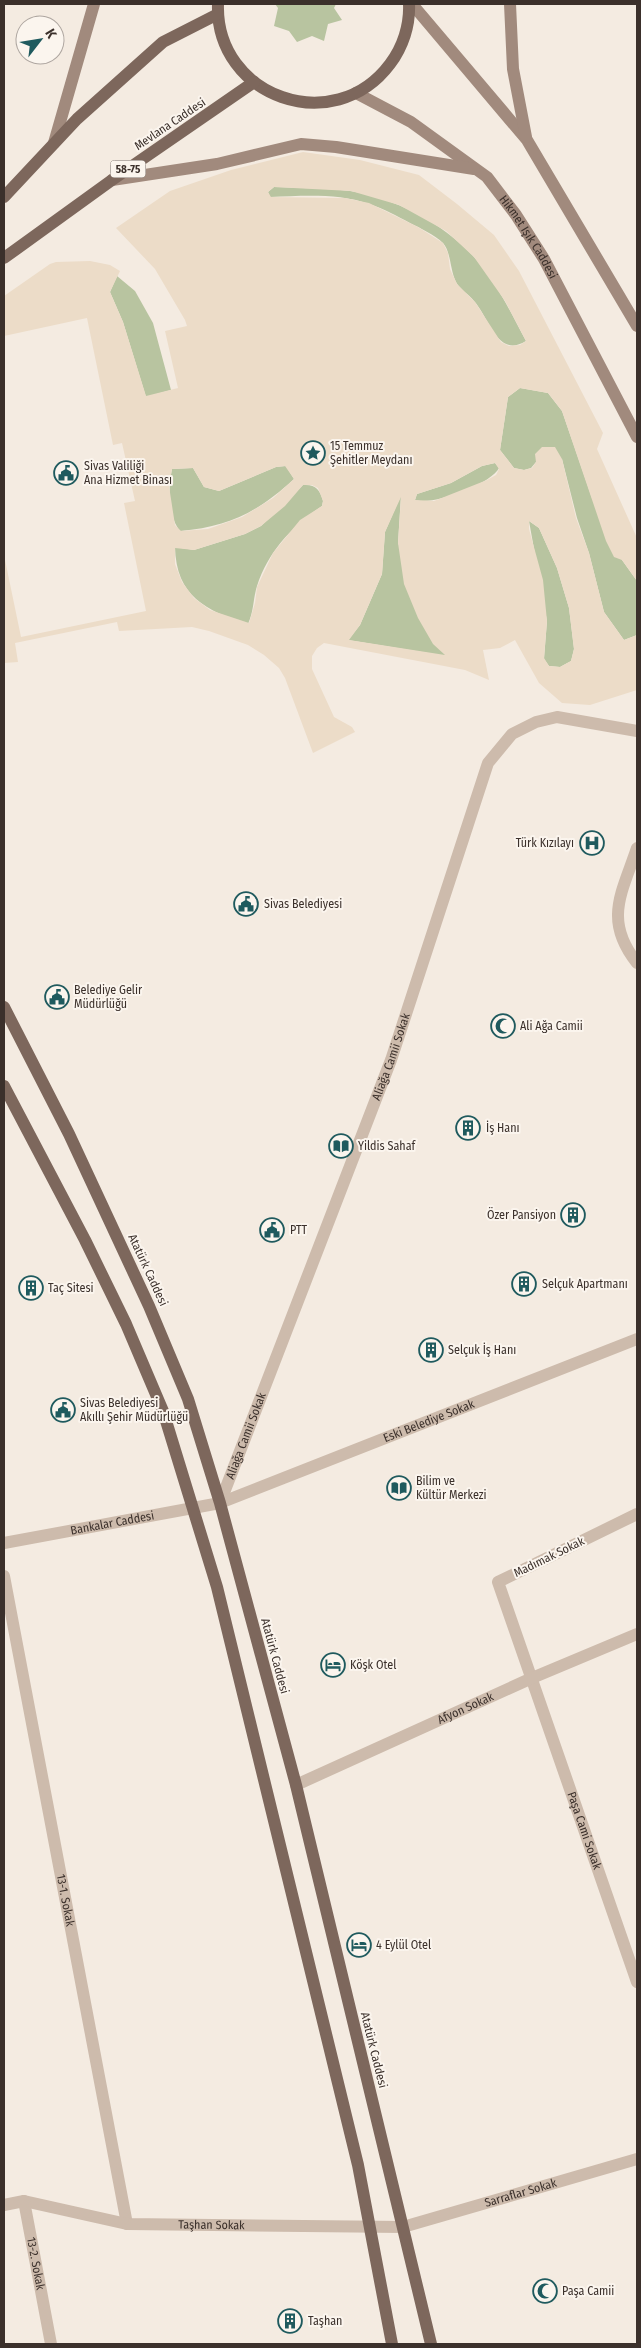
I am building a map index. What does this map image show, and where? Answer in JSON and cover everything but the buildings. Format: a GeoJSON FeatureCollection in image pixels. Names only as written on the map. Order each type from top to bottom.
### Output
{"type":"FeatureCollection","features":[{"type":"Feature","properties":{"kind":"main road"},"geometry":{"type":"LineString","coordinates":[[4,198],[77,119],[163,42],[216,8],[227,49],[236,64],[254,82],[277,95],[304,102],[328,102],[356,93],[385,71],[398,52],[407,25],[411,4]]}},
{"type":"Feature","properties":{"kind":"main road","name":"Mevlana Caddesi"},"geometry":{"type":"LineString","coordinates":[[4,258],[112,180],[254,82]]}},
{"type":"Feature","properties":{"kind":"main road","name":"Atatürk Caddesi"},"geometry":{"type":"LineString","coordinates":[[4,1007],[69,1134],[149,1306],[188,1399],[220,1503],[296,1785],[431,2344]]}},
{"type":"Feature","properties":{"kind":"main road"},"geometry":{"type":"LineString","coordinates":[[4,1086],[85,1240],[126,1324],[163,1411],[193,1508],[217,1586],[358,2165],[392,2344]]}},
{"type":"Feature","properties":{"kind":"street"},"geometry":{"type":"LineString","coordinates":[[54,143],[94,4]]}},
{"type":"Feature","properties":{"kind":"street"},"geometry":{"type":"LineString","coordinates":[[411,4],[526,140],[637,326]]}},
{"type":"Feature","properties":{"kind":"street"},"geometry":{"type":"LineString","coordinates":[[510,4],[513,69],[526,140]]}},
{"type":"Feature","properties":{"kind":"street","name":"Hikmet Işık Caddesi"},"geometry":{"type":"LineString","coordinates":[[356,93],[411,122],[487,177],[516,215],[544,259],[637,437]]}},
{"type":"Feature","properties":{"kind":"street"},"geometry":{"type":"LineString","coordinates":[[112,180],[217,164],[301,144],[336,147],[477,170]]}},
{"type":"Feature","properties":{"kind":"street","name":"Aliağa Camii Sokak"},"geometry":{"type":"LineString","coordinates":[[220,1503],[391,1060],[488,763],[512,734],[536,722],[557,717],[637,731]]}},
{"type":"Feature","properties":{"kind":"street"},"geometry":{"type":"LineString","coordinates":[[637,848],[617,912],[617,924],[637,962]]}},
{"type":"Feature","properties":{"kind":"street","name":"Eski Belediye Sokak"},"geometry":{"type":"LineString","coordinates":[[220,1503],[637,1339]]}},
{"type":"Feature","properties":{"kind":"street","name":"Bankalar Caddesi"},"geometry":{"type":"LineString","coordinates":[[4,1543],[220,1503]]}},
{"type":"Feature","properties":{"kind":"street","name":"Madımak Sokak"},"geometry":{"type":"LineString","coordinates":[[532,1678],[498,1582],[637,1514]]}},
{"type":"Feature","properties":{"kind":"street","name":"13-1. Sokak"},"geometry":{"type":"LineString","coordinates":[[4,1576],[127,2224]]}},
{"type":"Feature","properties":{"kind":"street","name":"Afyon Sokak"},"geometry":{"type":"LineString","coordinates":[[296,1785],[532,1678],[637,1634]]}},
{"type":"Feature","properties":{"kind":"street","name":"Paşa Cami Sokak"},"geometry":{"type":"LineString","coordinates":[[532,1678],[637,1980]]}},
{"type":"Feature","properties":{"kind":"street","name":"Sarraflar Sokak"},"geometry":{"type":"LineString","coordinates":[[403,2227],[637,2159]]}},
{"type":"Feature","properties":{"kind":"street"},"geometry":{"type":"LineString","coordinates":[[4,2205],[24,2201]]}},
{"type":"Feature","properties":{"kind":"street","name":"Taşhan Sokak"},"geometry":{"type":"LineString","coordinates":[[24,2201],[127,2224],[403,2227]]}},
{"type":"Feature","properties":{"kind":"street","name":"13-2. Sokak"},"geometry":{"type":"LineString","coordinates":[[24,2201],[51,2344]]}},
{"type":"Feature","properties":{"kind":"green space"},"geometry":{"type":"Polygon","coordinates":[[[275,4],[336,4],[334,8],[342,20],[328,24],[324,41],[312,36],[297,42],[289,31],[274,26],[278,8],[275,4]]]}},
{"type":"Feature","properties":{"kind":"green space"},"geometry":{"type":"Polygon","coordinates":[[[274,187],[341,190],[367,194],[401,206],[433,223],[462,245],[482,266],[503,298],[526,341],[516,345],[508,345],[495,334],[479,308],[456,282],[446,247],[432,234],[390,212],[357,200],[308,196],[270,197],[268,192],[274,187]]]}},
{"type":"Feature","properties":{"kind":"green space"},"geometry":{"type":"Polygon","coordinates":[[[117,276],[135,291],[153,323],[171,390],[146,397],[123,322],[110,292],[117,276]]]}},
{"type":"Feature","properties":{"kind":"green space"},"geometry":{"type":"Polygon","coordinates":[[[520,388],[548,393],[562,411],[592,498],[622,560],[637,581],[637,635],[624,640],[604,612],[562,459],[536,462],[531,468],[524,470],[514,468],[500,450],[508,397],[520,388]]]}},
{"type":"Feature","properties":{"kind":"green space"},"geometry":{"type":"Polygon","coordinates":[[[495,463],[499,468],[494,474],[474,487],[435,500],[415,500],[417,494],[451,483],[482,466],[495,463]]]}},
{"type":"Feature","properties":{"kind":"green space"},"geometry":{"type":"Polygon","coordinates":[[[286,466],[294,479],[281,491],[242,516],[213,526],[197,529],[180,531],[176,525],[170,501],[172,469],[193,468],[204,487],[219,491],[276,467],[286,466]]]}},
{"type":"Feature","properties":{"kind":"green space"},"geometry":{"type":"Polygon","coordinates":[[[303,485],[311,485],[319,490],[323,501],[322,506],[291,531],[274,551],[257,586],[248,624],[219,613],[196,599],[187,589],[181,578],[175,547],[194,550],[245,534],[261,526],[303,485]]]}},
{"type":"Feature","properties":{"kind":"green space"},"geometry":{"type":"Polygon","coordinates":[[[401,495],[398,543],[446,656],[348,640],[360,625],[382,574],[385,532],[401,495]]]}},
{"type":"Feature","properties":{"kind":"green space"},"geometry":{"type":"Polygon","coordinates":[[[529,521],[539,528],[557,568],[569,608],[574,649],[571,661],[560,667],[549,666],[544,659],[547,621],[529,521]]]}},
{"type":"Feature","properties":{"kind":"shaded area","name":"15 Temmuz Şehitler Meydanı"},"geometry":{"type":"Polygon","coordinates":[[[303,152],[360,160],[419,175],[494,235],[519,271],[603,433],[597,449],[637,538],[637,581],[622,560],[614,557],[606,541],[562,411],[548,393],[520,388],[508,397],[500,450],[514,468],[524,470],[532,468],[536,462],[535,454],[542,447],[555,447],[562,459],[576,518],[589,553],[604,612],[624,640],[637,635],[637,690],[590,705],[562,703],[539,683],[515,640],[500,648],[483,650],[489,680],[465,670],[324,643],[317,648],[312,656],[312,669],[334,717],[352,727],[355,732],[313,753],[285,678],[279,668],[264,655],[248,645],[209,631],[192,627],[119,631],[117,622],[15,643],[18,662],[4,663],[4,555],[21,637],[146,611],[124,503],[135,501],[122,443],[113,445],[87,318],[4,336],[4,296],[50,264],[56,262],[90,261],[110,265],[120,271],[110,292],[123,322],[146,396],[178,388],[165,331],[187,326],[185,320],[155,269],[116,228],[170,191],[231,170],[303,152]],[[274,187],[268,192],[271,197],[345,198],[369,203],[418,227],[443,243],[448,253],[450,269],[457,284],[475,302],[501,342],[509,346],[520,345],[526,341],[505,301],[474,257],[446,231],[399,205],[351,191],[274,187]],[[495,463],[482,466],[451,483],[417,494],[415,500],[434,501],[487,480],[496,475],[499,469],[495,463]],[[285,466],[276,467],[219,491],[204,487],[193,468],[172,469],[169,486],[175,525],[181,531],[208,529],[242,517],[273,498],[294,479],[285,466]],[[303,485],[285,506],[261,526],[245,534],[194,550],[175,548],[175,564],[182,582],[194,598],[210,610],[249,623],[255,603],[257,587],[273,553],[300,520],[322,506],[323,501],[318,488],[312,485],[303,485]],[[401,497],[385,532],[382,574],[360,625],[349,640],[445,655],[433,644],[418,618],[404,584],[398,543],[401,497]],[[529,521],[529,529],[543,580],[547,621],[544,658],[549,666],[560,667],[571,661],[574,649],[569,608],[557,568],[539,528],[529,521]]]}},
{"type":"Feature","properties":{"kind":"place","name":"15 Temmuz Şehitler Meydanı"},"geometry":{"type":"Point","coordinates":[313,453]}},
{"type":"Feature","properties":{"kind":"place","name":"Sivas Valiliği Ana Hizmet Binası"},"geometry":{"type":"Point","coordinates":[66,473]}},
{"type":"Feature","properties":{"kind":"place","name":"Türk Kızılayı"},"geometry":{"type":"Point","coordinates":[592,843]}},
{"type":"Feature","properties":{"kind":"place","name":"Sivas Belediyesi"},"geometry":{"type":"Point","coordinates":[246,904]}},
{"type":"Feature","properties":{"kind":"place","name":"Belediye Gelir Müdürlüğü"},"geometry":{"type":"Point","coordinates":[57,997]}},
{"type":"Feature","properties":{"kind":"place","name":"Ali Ağa Camii"},"geometry":{"type":"Point","coordinates":[503,1026]}},
{"type":"Feature","properties":{"kind":"place","name":"İş Hanı"},"geometry":{"type":"Point","coordinates":[468,1128]}},
{"type":"Feature","properties":{"kind":"place","name":"Yildis Sahaf"},"geometry":{"type":"Point","coordinates":[341,1146]}},
{"type":"Feature","properties":{"kind":"place","name":"Özer Pansiyon"},"geometry":{"type":"Point","coordinates":[573,1215]}},
{"type":"Feature","properties":{"kind":"place","name":"PTT"},"geometry":{"type":"Point","coordinates":[272,1230]}},
{"type":"Feature","properties":{"kind":"place","name":"Selçuk Apartmanı"},"geometry":{"type":"Point","coordinates":[524,1284]}},
{"type":"Feature","properties":{"kind":"place","name":"Taç Sitesi"},"geometry":{"type":"Point","coordinates":[31,1288]}},
{"type":"Feature","properties":{"kind":"place","name":"Selçuk İş Hanı"},"geometry":{"type":"Point","coordinates":[431,1350]}},
{"type":"Feature","properties":{"kind":"place","name":"Sivas Belediyesi Akıllı Şehir Müdürlüğü"},"geometry":{"type":"Point","coordinates":[63,1410]}},
{"type":"Feature","properties":{"kind":"place","name":"Bilim ve Kültür Merkezi"},"geometry":{"type":"Point","coordinates":[399,1488]}},
{"type":"Feature","properties":{"kind":"place","name":"Köşk Otel"},"geometry":{"type":"Point","coordinates":[333,1665]}},
{"type":"Feature","properties":{"kind":"place","name":"4 Eylül Otel"},"geometry":{"type":"Point","coordinates":[359,1945]}},
{"type":"Feature","properties":{"kind":"place","name":"Paşa Camii"},"geometry":{"type":"Point","coordinates":[545,2291]}},
{"type":"Feature","properties":{"kind":"place","name":"Taşhan"},"geometry":{"type":"Point","coordinates":[290,2321]}}]}
